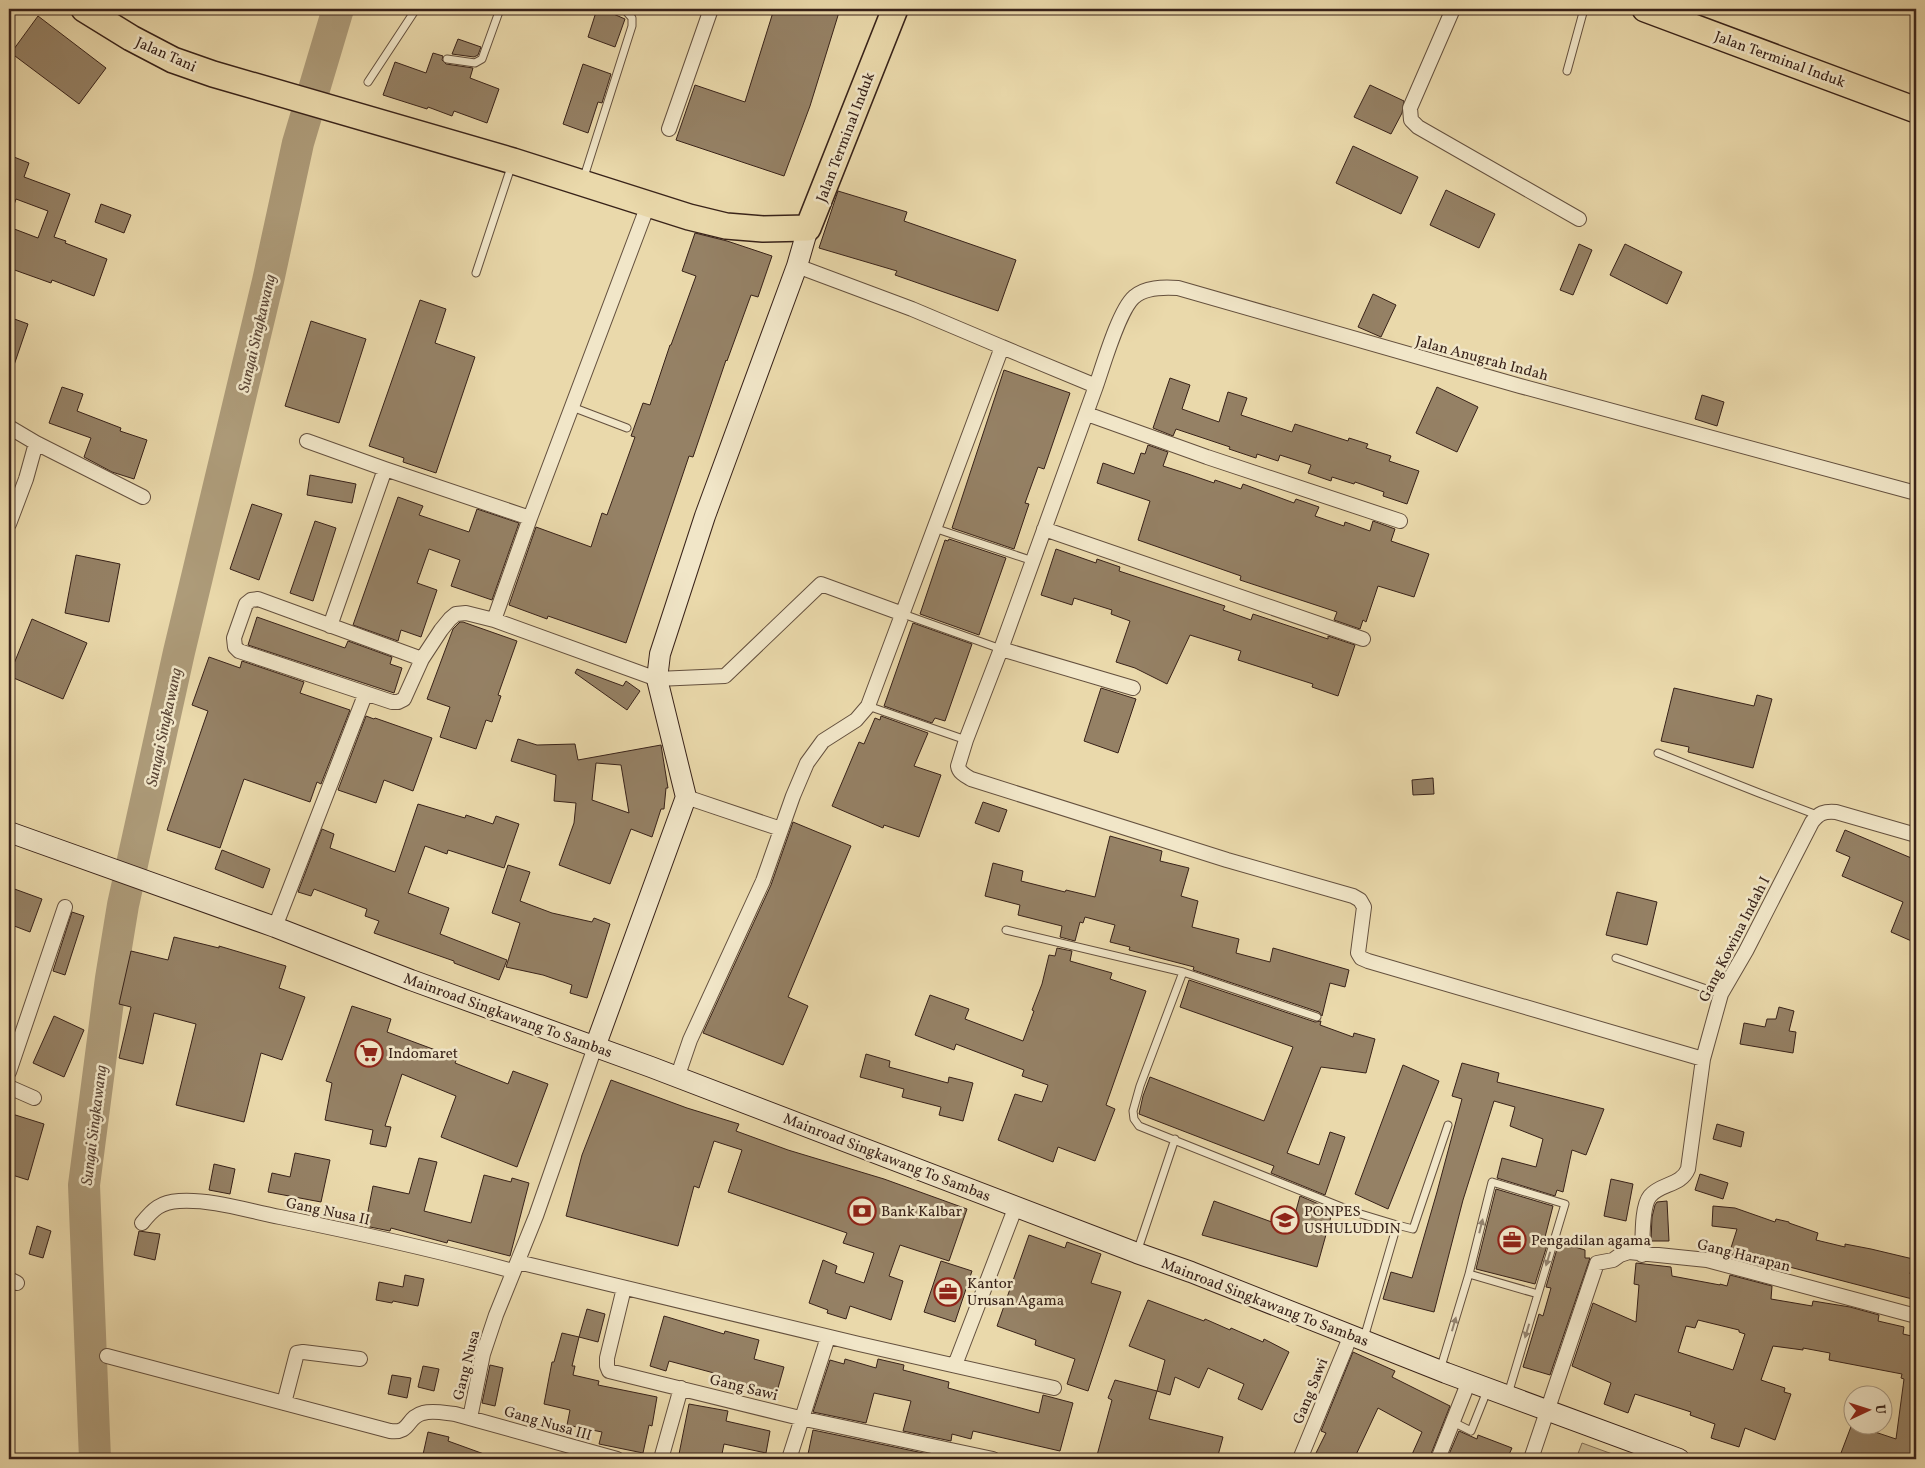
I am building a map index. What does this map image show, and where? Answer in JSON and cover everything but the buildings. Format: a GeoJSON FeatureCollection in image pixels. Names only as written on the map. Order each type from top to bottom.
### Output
{"type":"FeatureCollection","features":[{"type":"Feature","properties":{"kind":"highway","name":"Jalan Tani"},"geometry":{"type":"LineString","coordinates":[[84,9],[131,38],[173,60],[213,74],[513,161],[648,205],[726,226],[763,230],[808,228]]}},
{"type":"Feature","properties":{"kind":"highway","name":"Jalan Terminal Induk"},"geometry":{"type":"LineString","coordinates":[[808,228],[895,9]]}},
{"type":"Feature","properties":{"kind":"highway","name":"Jalan Terminal Induk"},"geometry":{"type":"LineString","coordinates":[[1645,9],[1916,110]]}},
{"type":"Feature","properties":{"kind":"street"},"geometry":{"type":"LineString","coordinates":[[669,129],[711,9]]}},
{"type":"Feature","properties":{"kind":"street"},"geometry":{"type":"LineString","coordinates":[[1453,9],[1410,108],[1411,120],[1418,128],[1579,219]]}},
{"type":"Feature","properties":{"kind":"street"},"geometry":{"type":"LineString","coordinates":[[494,620],[530,518],[648,205]]}},
{"type":"Feature","properties":{"kind":"street","name":"Jalan Terminal Induk"},"geometry":{"type":"LineString","coordinates":[[657,679],[660,654],[681,587],[797,266],[808,228]]}},
{"type":"Feature","properties":{"kind":"street"},"geometry":{"type":"LineString","coordinates":[[797,266],[912,309],[1096,386]]}},
{"type":"Feature","properties":{"kind":"street","name":"Jalan Anugrah Indah"},"geometry":{"type":"LineString","coordinates":[[1703,1059],[1361,958],[1358,953],[1364,907],[1360,900],[1353,896],[1227,860],[971,779],[959,770],[958,766],[966,740],[1087,414],[1112,338],[1129,302],[1134,297],[1143,291],[1164,287],[1178,288],[1520,386],[1916,493]]}},
{"type":"Feature","properties":{"kind":"street"},"geometry":{"type":"LineString","coordinates":[[677,1078],[690,1040],[763,881],[807,763],[823,741],[856,720],[868,706],[1002,347]]}},
{"type":"Feature","properties":{"kind":"street"},"geometry":{"type":"LineString","coordinates":[[1087,414],[1216,460],[1400,521]]}},
{"type":"Feature","properties":{"kind":"street"},"geometry":{"type":"LineString","coordinates":[[9,426],[143,497]]}},
{"type":"Feature","properties":{"kind":"street"},"geometry":{"type":"LineString","coordinates":[[307,441],[530,518]]}},
{"type":"Feature","properties":{"kind":"street"},"geometry":{"type":"LineString","coordinates":[[9,524],[26,479],[36,442]]}},
{"type":"Feature","properties":{"kind":"street"},"geometry":{"type":"LineString","coordinates":[[330,626],[385,469]]}},
{"type":"Feature","properties":{"kind":"street"},"geometry":{"type":"LineString","coordinates":[[1044,529],[1363,639]]}},
{"type":"Feature","properties":{"kind":"street"},"geometry":{"type":"LineString","coordinates":[[422,659],[258,599],[251,600],[246,604],[234,638],[235,647],[239,652],[365,695],[398,702],[404,699],[422,659],[441,630],[456,614],[466,613],[494,620],[657,679],[725,676],[821,584],[903,614]]}},
{"type":"Feature","properties":{"kind":"street"},"geometry":{"type":"LineString","coordinates":[[1001,648],[1133,688]]}},
{"type":"Feature","properties":{"kind":"street"},"geometry":{"type":"LineString","coordinates":[[595,1047],[686,797],[657,679]]}},
{"type":"Feature","properties":{"kind":"street"},"geometry":{"type":"LineString","coordinates":[[275,927],[365,695]]}},
{"type":"Feature","properties":{"kind":"street"},"geometry":{"type":"LineString","coordinates":[[686,797],[781,830]]}},
{"type":"Feature","properties":{"kind":"street"},"geometry":{"type":"LineString","coordinates":[[1817,815],[1823,812],[1836,812],[1916,835]]}},
{"type":"Feature","properties":{"kind":"street","name":"Gang Kowina Indah I"},"geometry":{"type":"LineString","coordinates":[[1642,1255],[1646,1207],[1650,1197],[1656,1191],[1680,1180],[1685,1176],[1688,1169],[1703,1059],[1721,994],[1817,815]]}},
{"type":"Feature","properties":{"kind":"street","name":"Mainroad Singkawang To Sambas"},"geometry":{"type":"LineString","coordinates":[[9,832],[275,927],[411,980],[595,1047],[1191,1272],[1440,1370],[1679,1459]]}},
{"type":"Feature","properties":{"kind":"street"},"geometry":{"type":"LineString","coordinates":[[9,1072],[65,907]]}},
{"type":"Feature","properties":{"kind":"street","name":"Gang Nusa"},"geometry":{"type":"LineString","coordinates":[[107,1356],[398,1432],[404,1430],[413,1418],[422,1413],[441,1412],[470,1418],[483,1354],[595,1047]]}},
{"type":"Feature","properties":{"kind":"street"},"geometry":{"type":"LineString","coordinates":[[9,1087],[34,1098]]}},
{"type":"Feature","properties":{"kind":"street","name":"Gang Nusa II"},"geometry":{"type":"LineString","coordinates":[[142,1223],[154,1209],[164,1204],[179,1201],[205,1202],[624,1288],[828,1337],[1054,1388]]}},
{"type":"Feature","properties":{"kind":"street"},"geometry":{"type":"LineString","coordinates":[[955,1365],[1016,1206]]}},
{"type":"Feature","properties":{"kind":"street","name":"Gang Harapan"},"geometry":{"type":"LineString","coordinates":[[1548,1409],[1597,1263],[1613,1260],[1620,1254],[1629,1252],[1642,1255],[1707,1260],[1916,1316]]}},
{"type":"Feature","properties":{"kind":"street","name":"Gang Sawi"},"geometry":{"type":"LineString","coordinates":[[624,1288],[607,1358],[608,1371],[954,1455],[993,1459]]}},
{"type":"Feature","properties":{"kind":"street"},"geometry":{"type":"LineString","coordinates":[[789,1459],[800,1418],[828,1337]]}},
{"type":"Feature","properties":{"kind":"street","name":"Gang Sawi"},"geometry":{"type":"LineString","coordinates":[[1300,1459],[1357,1338]]}},
{"type":"Feature","properties":{"kind":"street"},"geometry":{"type":"LineString","coordinates":[[284,1403],[297,1353],[303,1352],[360,1359]]}},
{"type":"Feature","properties":{"kind":"street"},"geometry":{"type":"LineString","coordinates":[[1438,1459],[1469,1381]]}},
{"type":"Feature","properties":{"kind":"street"},"geometry":{"type":"LineString","coordinates":[[662,1459],[681,1388]]}},
{"type":"Feature","properties":{"kind":"street"},"geometry":{"type":"LineString","coordinates":[[1531,1459],[1548,1409]]}},
{"type":"Feature","properties":{"kind":"street","name":"Gang Nusa III"},"geometry":{"type":"LineString","coordinates":[[470,1418],[617,1459]]}},
{"type":"Feature","properties":{"kind":"lane"},"geometry":{"type":"LineString","coordinates":[[368,82],[416,9]]}},
{"type":"Feature","properties":{"kind":"lane"},"geometry":{"type":"LineString","coordinates":[[447,59],[475,63],[482,59],[500,9]]}},
{"type":"Feature","properties":{"kind":"lane"},"geometry":{"type":"LineString","coordinates":[[582,183],[632,26],[632,18],[625,9]]}},
{"type":"Feature","properties":{"kind":"lane"},"geometry":{"type":"LineString","coordinates":[[1567,71],[1584,9]]}},
{"type":"Feature","properties":{"kind":"lane"},"geometry":{"type":"LineString","coordinates":[[476,273],[513,161]]}},
{"type":"Feature","properties":{"kind":"lane"},"geometry":{"type":"LineString","coordinates":[[572,407],[627,428]]}},
{"type":"Feature","properties":{"kind":"lane"},"geometry":{"type":"LineString","coordinates":[[934,528],[1033,562]]}},
{"type":"Feature","properties":{"kind":"lane"},"geometry":{"type":"LineString","coordinates":[[903,614],[1001,648]]}},
{"type":"Feature","properties":{"kind":"lane"},"geometry":{"type":"LineString","coordinates":[[868,706],[966,740]]}},
{"type":"Feature","properties":{"kind":"lane"},"geometry":{"type":"LineString","coordinates":[[1658,752],[1759,794],[1817,815]]}},
{"type":"Feature","properties":{"kind":"lane"},"geometry":{"type":"LineString","coordinates":[[1006,930],[1183,972],[1317,1017]]}},
{"type":"Feature","properties":{"kind":"lane"},"geometry":{"type":"LineString","coordinates":[[1616,958],[1721,994]]}},
{"type":"Feature","properties":{"kind":"lane"},"geometry":{"type":"LineString","coordinates":[[1183,972],[1140,1086],[1133,1111],[1134,1119],[1139,1126],[1354,1212],[1413,1230],[1448,1125]]}},
{"type":"Feature","properties":{"kind":"lane"},"geometry":{"type":"LineString","coordinates":[[1137,1253],[1175,1139]]}},
{"type":"Feature","properties":{"kind":"lane"},"geometry":{"type":"LineString","coordinates":[[1440,1370],[1469,1274],[1492,1182],[1565,1204],[1507,1395]]}},
{"type":"Feature","properties":{"kind":"lane"},"geometry":{"type":"LineString","coordinates":[[1357,1338],[1396,1225]]}},
{"type":"Feature","properties":{"kind":"lane"},"geometry":{"type":"LineString","coordinates":[[1469,1274],[1538,1294]]}},
{"type":"Feature","properties":{"kind":"lane"},"geometry":{"type":"LineString","coordinates":[[1453,1422],[1471,1430],[1488,1388]]}},
{"type":"Feature","properties":{"kind":"shaded area"},"geometry":{"type":"Polygon","coordinates":[[[1582,1443],[1615,1455],[1613,1459],[1576,1459],[1582,1443]]]}},
{"type":"Feature","properties":{"kind":"waterway","name":"Sungai Singkawang"},"geometry":{"type":"LineString","coordinates":[[95,1459],[84,1185],[111,978],[123,905],[179,652],[268,281],[298,143],[338,9]]}},
{"type":"Feature","properties":{"kind":"place","name":"Indomaret"},"geometry":{"type":"Point","coordinates":[369,1053]}},
{"type":"Feature","properties":{"kind":"place","name":"Bank Kalbar"},"geometry":{"type":"Point","coordinates":[862,1211]}},
{"type":"Feature","properties":{"kind":"place","name":"PONPES USHULUDDIN"},"geometry":{"type":"Point","coordinates":[1285,1220]}},
{"type":"Feature","properties":{"kind":"place","name":"Pengadilan agama"},"geometry":{"type":"Point","coordinates":[1512,1240]}},
{"type":"Feature","properties":{"kind":"place","name":"Kantor Urusan Agama"},"geometry":{"type":"Point","coordinates":[948,1292]}}]}
